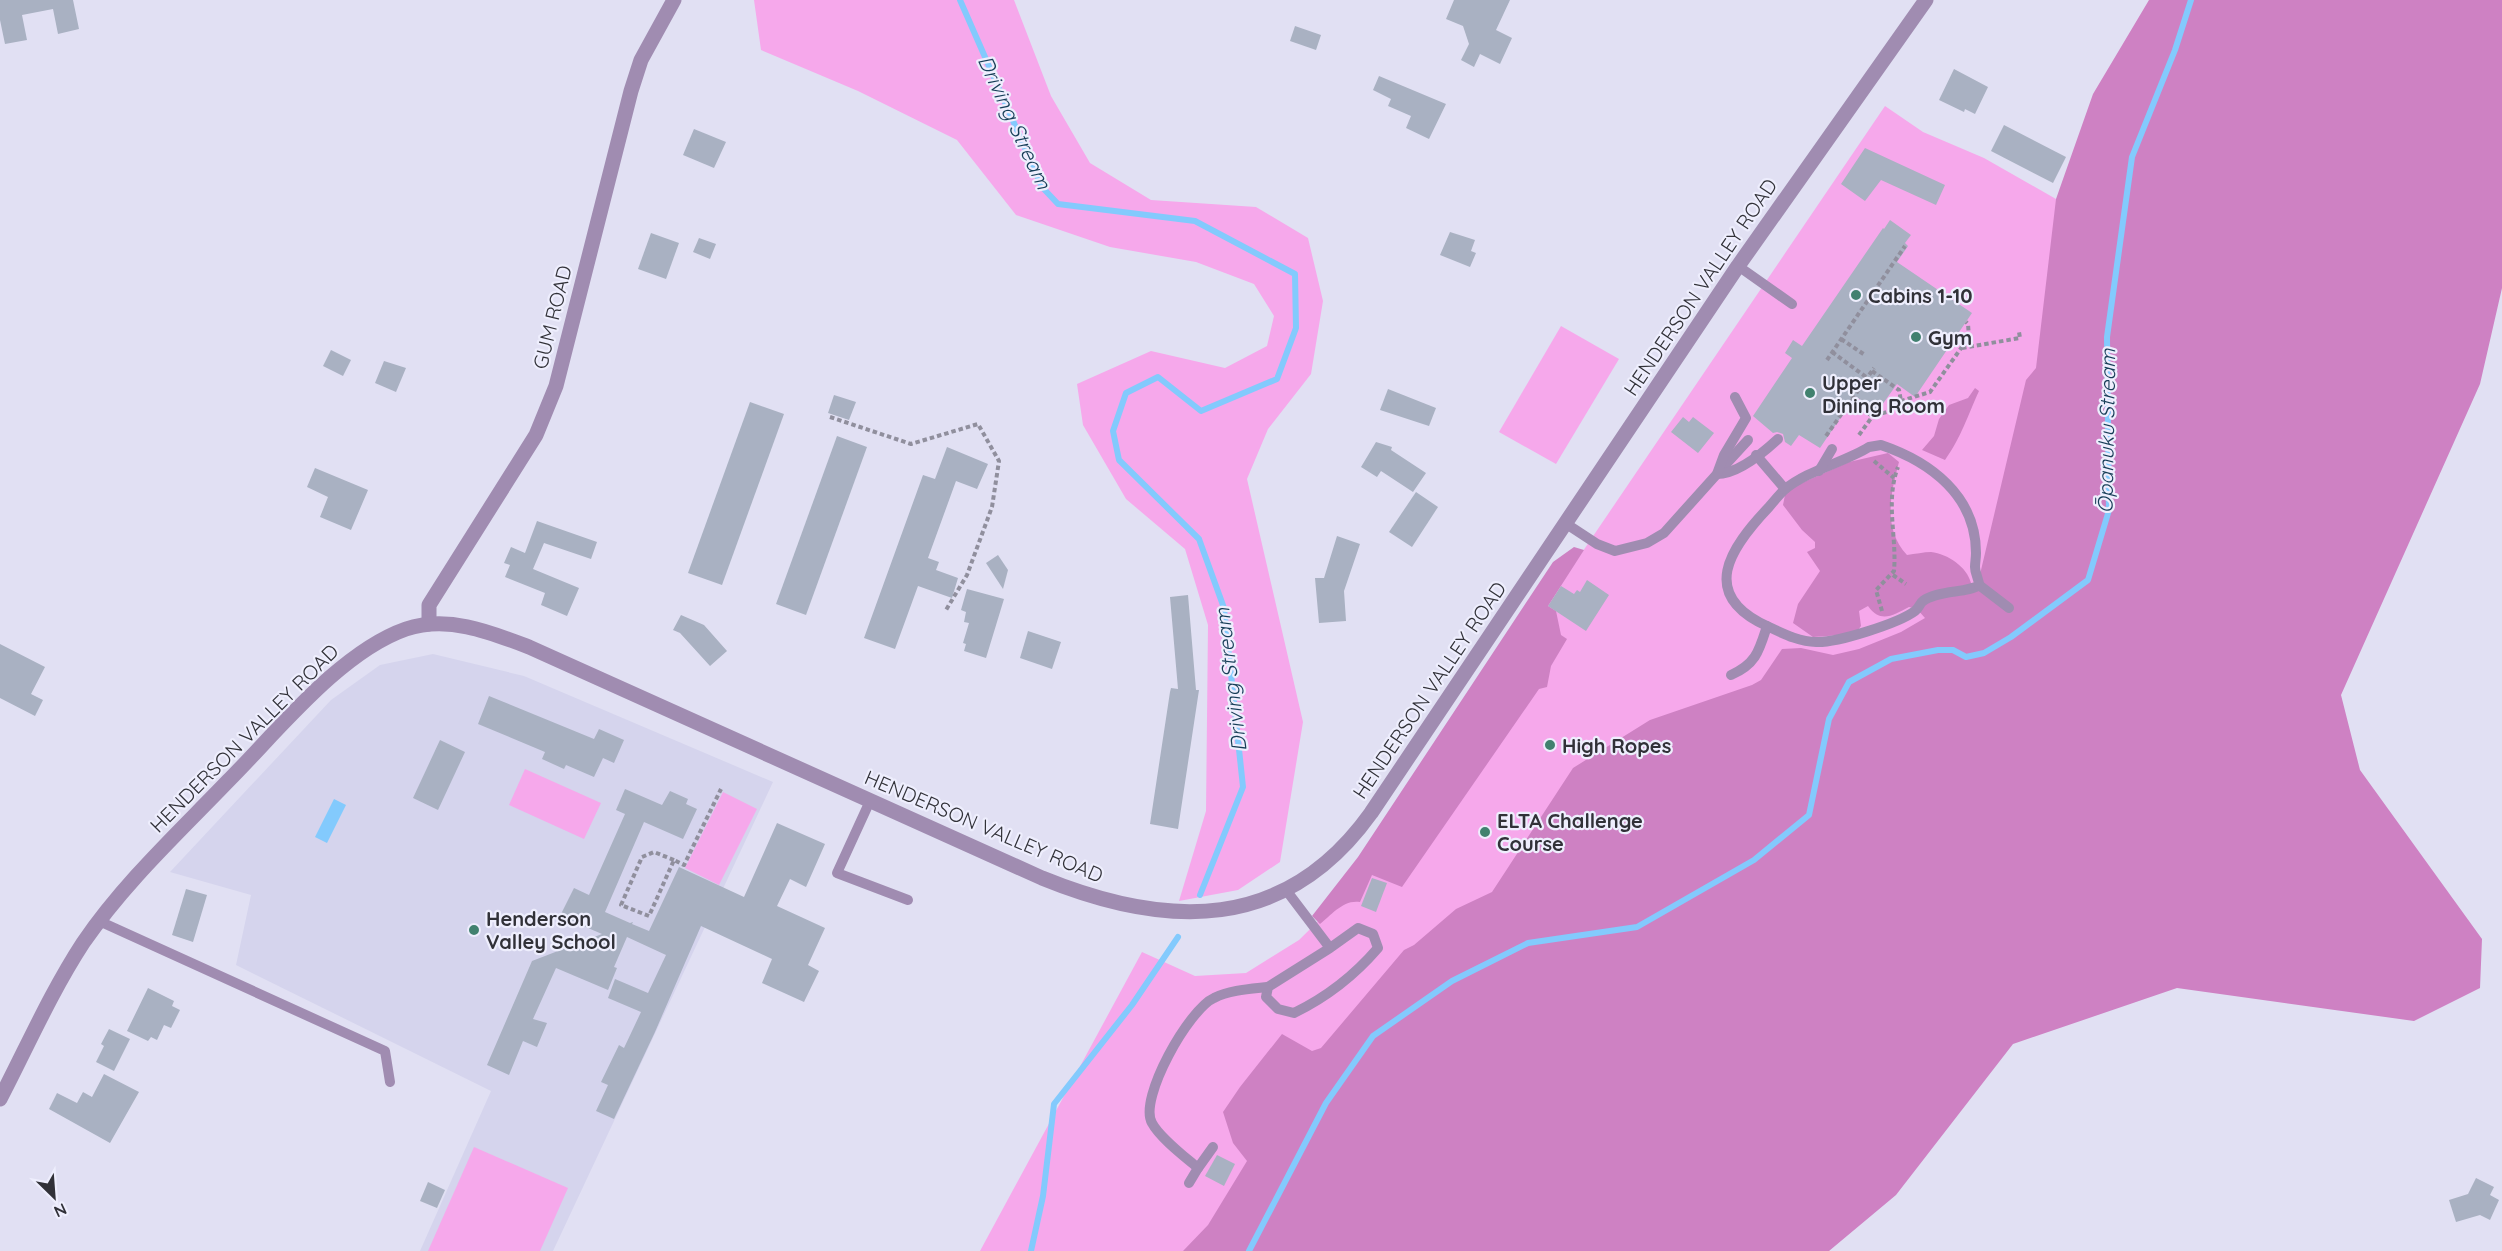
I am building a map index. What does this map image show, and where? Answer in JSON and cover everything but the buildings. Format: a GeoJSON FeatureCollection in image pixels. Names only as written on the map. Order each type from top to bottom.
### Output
{"type":"FeatureCollection","features":[{"type":"Feature","properties":{"kind":"street","name":"GUM ROAD"},"geometry":{"type":"LineString","coordinates":[[429,624],[429,605],[536,435],[547,411],[556,386],[631,90],[641,60],[674,0]]}},
{"type":"Feature","properties":{"kind":"street","name":"HENDERSON VALLEY ROAD"},"geometry":{"type":"LineString","coordinates":[[0,1099],[68,969],[99,921],[134,878],[313,694],[345,665],[385,638],[407,629],[429,624],[469,627],[529,647],[1042,878],[1087,895],[1152,910],[1214,910],[1265,899],[1286,890],[1313,872],[1356,835],[1388,791],[1738,266],[1926,0]]}},
{"type":"Feature","properties":{"kind":"lane"},"geometry":{"type":"LineString","coordinates":[[1738,266],[1792,304]]}},
{"type":"Feature","properties":{"kind":"lane"},"geometry":{"type":"LineString","coordinates":[[1718,474],[1724,455],[1746,418],[1735,397]]}},
{"type":"Feature","properties":{"kind":"lane"},"geometry":{"type":"LineString","coordinates":[[1718,474],[1731,471],[1778,439]]}},
{"type":"Feature","properties":{"kind":"lane"},"geometry":{"type":"LineString","coordinates":[[1565,523],[1598,544],[1615,551],[1647,543],[1664,533],[1748,440]]}},
{"type":"Feature","properties":{"kind":"lane"},"geometry":{"type":"LineString","coordinates":[[1979,585],[1976,588],[1953,590],[1924,600],[1917,609],[1903,618],[1834,641],[1815,642],[1795,638],[1748,615],[1729,592],[1726,571],[1732,553],[1743,536],[1785,489],[1819,471],[1848,460],[1869,447],[1881,445],[1924,463],[1961,497],[1968,511],[1973,531],[1975,567],[1979,585],[2009,608]]}},
{"type":"Feature","properties":{"kind":"lane"},"geometry":{"type":"LineString","coordinates":[[1819,471],[1832,450]]}},
{"type":"Feature","properties":{"kind":"lane"},"geometry":{"type":"LineString","coordinates":[[1756,455],[1785,489]]}},
{"type":"Feature","properties":{"kind":"lane"},"geometry":{"type":"LineString","coordinates":[[1731,675],[1745,669],[1757,654],[1767,626]]}},
{"type":"Feature","properties":{"kind":"lane"},"geometry":{"type":"LineString","coordinates":[[870,801],[837,873],[908,900]]}},
{"type":"Feature","properties":{"kind":"lane"},"geometry":{"type":"LineString","coordinates":[[1286,890],[1330,948]]}},
{"type":"Feature","properties":{"kind":"lane"},"geometry":{"type":"LineString","coordinates":[[99,921],[385,1051],[390,1082]]}},
{"type":"Feature","properties":{"kind":"lane"},"geometry":{"type":"LineString","coordinates":[[1198,1168],[1183,1156],[1151,1122],[1148,1112],[1153,1091],[1178,1038],[1197,1010],[1213,998],[1245,989],[1268,987],[1358,928],[1373,934],[1378,948],[1344,982],[1318,1001],[1294,1014],[1278,1010],[1266,997],[1268,987]]}},
{"type":"Feature","properties":{"kind":"lane"},"geometry":{"type":"LineString","coordinates":[[1189,1183],[1213,1147]]}},
{"type":"Feature","properties":{"kind":"path"},"geometry":{"type":"LineString","coordinates":[[1827,360],[1905,246]]}},
{"type":"Feature","properties":{"kind":"path"},"geometry":{"type":"LineString","coordinates":[[1850,400],[1872,416],[1887,412],[1901,401],[1930,392],[1969,337],[1966,322]]}},
{"type":"Feature","properties":{"kind":"path"},"geometry":{"type":"LineString","coordinates":[[1961,348],[2020,338],[2019,332]]}},
{"type":"Feature","properties":{"kind":"path"},"geometry":{"type":"LineString","coordinates":[[1841,339],[1865,355]]}},
{"type":"Feature","properties":{"kind":"path"},"geometry":{"type":"LineString","coordinates":[[1832,352],[1866,377]]}},
{"type":"Feature","properties":{"kind":"path"},"geometry":{"type":"LineString","coordinates":[[1821,442],[1873,370],[1899,390],[1901,401]]}},
{"type":"Feature","properties":{"kind":"path"},"geometry":{"type":"LineString","coordinates":[[830,417],[911,444],[978,424],[999,461],[992,507],[967,575],[946,610]]}},
{"type":"Feature","properties":{"kind":"path"},"geometry":{"type":"LineString","coordinates":[[1867,456],[1894,478]]}},
{"type":"Feature","properties":{"kind":"path"},"geometry":{"type":"LineString","coordinates":[[1893,575],[1895,534],[1891,500],[1894,478],[1900,463]]}},
{"type":"Feature","properties":{"kind":"path"},"geometry":{"type":"LineString","coordinates":[[1893,575],[1905,584]]}},
{"type":"Feature","properties":{"kind":"path"},"geometry":{"type":"LineString","coordinates":[[1879,604],[1877,587],[1893,575]]}},
{"type":"Feature","properties":{"kind":"path"},"geometry":{"type":"LineString","coordinates":[[674,860],[650,916],[621,905],[642,857],[654,852],[674,860],[684,865],[721,789]]}},
{"type":"Feature","properties":{"kind":"shaded area"},"geometry":{"type":"Polygon","coordinates":[[[754,0],[1014,0],[1051,96],[1090,163],[1151,200],[1256,207],[1308,238],[1323,301],[1311,374],[1268,429],[1247,479],[1303,722],[1280,862],[1238,890],[1179,901],[1206,811],[1208,625],[1185,549],[1126,499],[1083,425],[1077,384],[1151,351],[1225,368],[1267,346],[1274,316],[1254,284],[1196,262],[1110,247],[1016,215],[957,140],[858,91],[761,50],[754,0]]]}},
{"type":"Feature","properties":{"kind":"shaded area"},"geometry":{"type":"Polygon","coordinates":[[[2149,0],[2502,0],[2502,288],[2480,384],[2341,695],[2360,770],[2482,939],[2480,988],[2414,1021],[2177,988],[2013,1044],[1896,1195],[1829,1251],[1183,1251],[1208,1225],[1247,1161],[1233,1143],[1223,1112],[1282,1034],[1312,1051],[1321,1048],[1404,950],[1414,945],[1456,909],[1492,892],[1573,768],[1650,720],[1761,680],[1782,649],[1801,648],[1833,655],[1859,649],[1901,632],[1925,618],[1917,609],[1909,607],[1892,615],[1882,616],[1873,612],[1868,606],[1859,611],[1861,626],[1855,634],[1813,637],[1793,623],[1798,604],[1820,571],[1807,552],[1815,548],[1815,542],[1802,530],[1783,505],[1786,490],[1849,462],[1888,453],[1899,462],[1891,498],[1891,522],[1899,545],[1907,555],[1931,552],[1950,558],[1961,567],[1971,583],[1977,587],[2026,380],[2036,368],[2056,199],[2093,94],[2149,0]]]}},
{"type":"Feature","properties":{"kind":"shaded area"},"geometry":{"type":"Polygon","coordinates":[[[1885,106],[1923,132],[1984,158],[2056,199],[2062,544],[1234,1251],[980,1251],[1142,952],[1195,976],[1246,973],[1299,940],[1359,881],[1885,106]]]}},
{"type":"Feature","properties":{"kind":"shaded area"},"geometry":{"type":"Polygon","coordinates":[[[1561,326],[1619,359],[1556,464],[1499,432],[1561,326]]]}},
{"type":"Feature","properties":{"kind":"shaded area"},"geometry":{"type":"Polygon","coordinates":[[[1975,388],[1979,391],[1960,434],[1945,460],[1922,450],[1934,436],[1939,419],[1949,405],[1968,398],[1975,388]]]}},
{"type":"Feature","properties":{"kind":"shaded area"},"geometry":{"type":"Polygon","coordinates":[[[1574,547],[1584,550],[1548,606],[1556,611],[1561,635],[1567,639],[1551,666],[1547,687],[1539,689],[1402,887],[1372,875],[1360,902],[1343,905],[1320,924],[1312,916],[1358,857],[1553,562],[1574,547]]]}},
{"type":"Feature","properties":{"kind":"shaded area","name":"Henderson Valley School"},"geometry":{"type":"Polygon","coordinates":[[[433,654],[524,676],[773,782],[553,1251],[420,1251],[491,1091],[236,965],[251,895],[170,872],[331,700],[380,665],[433,654]]]}},
{"type":"Feature","properties":{"kind":"shaded area"},"geometry":{"type":"Polygon","coordinates":[[[525,769],[601,803],[584,839],[509,805],[525,769]]]}},
{"type":"Feature","properties":{"kind":"shaded area"},"geometry":{"type":"Polygon","coordinates":[[[723,792],[757,809],[719,885],[685,868],[723,792]]]}},
{"type":"Feature","properties":{"kind":"shaded area"},"geometry":{"type":"Polygon","coordinates":[[[474,1147],[568,1188],[540,1251],[428,1251],[474,1147]]]}},
{"type":"Feature","properties":{"kind":"water"},"geometry":{"type":"Polygon","coordinates":[[[334,799],[346,805],[327,843],[315,837],[334,799]]]}},
{"type":"Feature","properties":{"kind":"waterway","name":"Driving Stream"},"geometry":{"type":"LineString","coordinates":[[960,0],[1042,187],[1058,204],[1195,221],[1295,274],[1296,328],[1277,379],[1201,411],[1158,377],[1126,393],[1113,431],[1119,460],[1199,539],[1224,608],[1243,787],[1200,895]]}},
{"type":"Feature","properties":{"kind":"waterway","name":"Ōpanuku Stream"},"geometry":{"type":"LineString","coordinates":[[1249,1251],[1326,1103],[1373,1036],[1452,981],[1528,943],[1637,927],[1754,860],[1809,815],[1829,719],[1849,682],[1891,659],[1938,650],[1953,650],[1966,657],[1984,653],[2011,637],[2088,580],[2109,510],[2107,337],[2132,157],[2175,50],[2191,0]]}},
{"type":"Feature","properties":{"kind":"waterway","name":"Driving Stream"},"geometry":{"type":"LineString","coordinates":[[1031,1251],[1043,1196],[1054,1104],[1132,1005],[1178,937]]}},
{"type":"Feature","properties":{"kind":"place","name":"Cabins 1-10"},"geometry":{"type":"Point","coordinates":[1856,295]}},
{"type":"Feature","properties":{"kind":"place","name":"Gym"},"geometry":{"type":"Point","coordinates":[1916,337]}},
{"type":"Feature","properties":{"kind":"place","name":"Upper Dining Room"},"geometry":{"type":"Point","coordinates":[1810,393]}},
{"type":"Feature","properties":{"kind":"place","name":"High Ropes"},"geometry":{"type":"Point","coordinates":[1550,745]}},
{"type":"Feature","properties":{"kind":"place","name":"ELTA Challenge Course"},"geometry":{"type":"Point","coordinates":[1485,832]}},
{"type":"Feature","properties":{"kind":"place","name":"Henderson Valley School"},"geometry":{"type":"Point","coordinates":[474,930]}}]}
